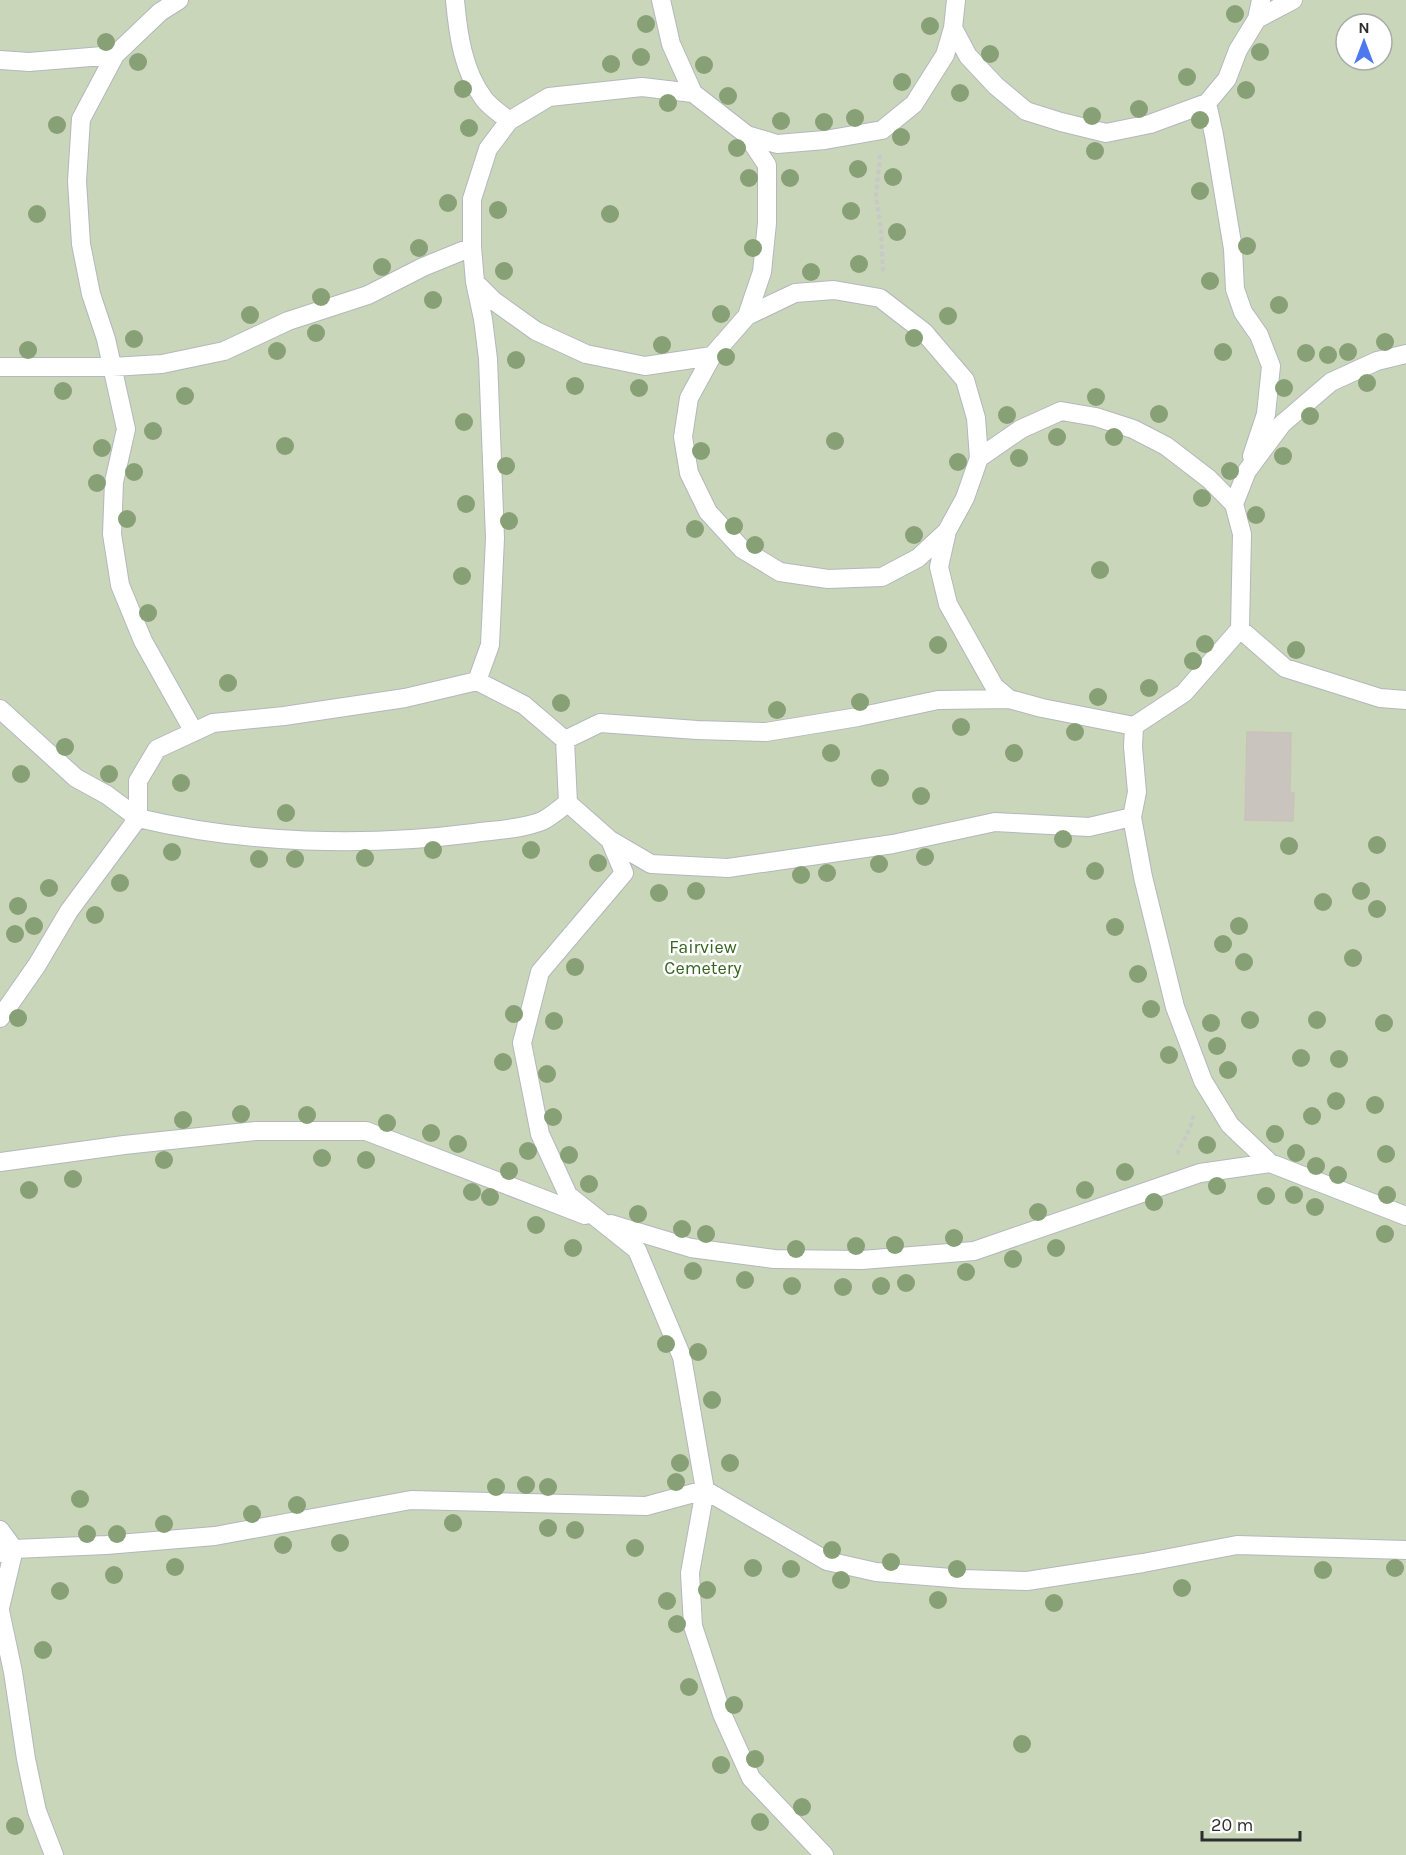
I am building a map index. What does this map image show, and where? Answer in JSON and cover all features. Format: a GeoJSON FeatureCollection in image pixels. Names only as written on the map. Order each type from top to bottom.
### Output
{"type":"FeatureCollection","features":[{"type":"Feature","properties":{"kind":"lane"},"geometry":{"type":"LineString","coordinates":[[179,0],[160,12],[115,55],[81,119],[76,181],[81,244],[91,294],[112,367],[126,429],[114,482],[112,534],[120,585],[143,641],[194,732]]}},
{"type":"Feature","properties":{"kind":"lane"},"geometry":{"type":"LineString","coordinates":[[454,0],[458,30],[468,70],[484,100],[509,121]]}},
{"type":"Feature","properties":{"kind":"lane"},"geometry":{"type":"LineString","coordinates":[[661,0],[670,44],[693,93],[747,135],[767,165],[767,223],[762,272],[747,316]]}},
{"type":"Feature","properties":{"kind":"lane"},"geometry":{"type":"LineString","coordinates":[[747,135],[777,144],[825,140],[882,130],[914,104],[945,55],[953,28],[956,0]]}},
{"type":"Feature","properties":{"kind":"lane"},"geometry":{"type":"LineString","coordinates":[[953,28],[968,56],[996,86],[1026,111],[1106,133],[1150,124],[1207,102],[1227,79],[1239,50],[1257,19],[1260,0]]}},
{"type":"Feature","properties":{"kind":"lane"},"geometry":{"type":"LineString","coordinates":[[1257,19],[1293,0]]}},
{"type":"Feature","properties":{"kind":"lane"},"geometry":{"type":"LineString","coordinates":[[0,60],[29,62],[115,55]]}},
{"type":"Feature","properties":{"kind":"lane"},"geometry":{"type":"LineString","coordinates":[[477,681],[490,645],[495,538],[488,359],[475,282],[472,247],[472,199],[488,149],[509,121],[549,97],[642,87],[693,93]]}},
{"type":"Feature","properties":{"kind":"lane"},"geometry":{"type":"LineString","coordinates":[[1207,102],[1233,249],[1234,289],[1243,312],[1259,335],[1271,366],[1266,414],[1234,504]]}},
{"type":"Feature","properties":{"kind":"lane"},"geometry":{"type":"LineString","coordinates":[[0,367],[112,367],[162,364],[224,351],[288,321],[368,295],[423,267],[472,247]]}},
{"type":"Feature","properties":{"kind":"lane"},"geometry":{"type":"LineString","coordinates":[[475,282],[494,301],[536,331],[586,354],[645,366],[712,356]]}},
{"type":"Feature","properties":{"kind":"lane"},"geometry":{"type":"LineString","coordinates":[[947,531],[918,558],[882,577],[828,579],[780,572],[741,549],[708,512],[689,473],[683,437],[689,398],[712,356],[747,316],[795,292],[834,290],[880,298],[924,332],[965,380],[976,418],[979,458],[965,498],[947,531],[939,567],[948,604],[994,686],[1009,699]]}},
{"type":"Feature","properties":{"kind":"lane"},"geometry":{"type":"LineString","coordinates":[[1247,471],[1282,424],[1331,382],[1377,362],[1406,354]]}},
{"type":"Feature","properties":{"kind":"lane"},"geometry":{"type":"LineString","coordinates":[[565,740],[600,723],[766,732],[858,717],[938,700],[1009,699],[1042,708],[1134,726],[1184,693],[1240,629],[1242,534],[1234,504],[1209,479],[1166,447],[1133,429],[1096,417],[1061,411],[1021,429],[979,458]]}},
{"type":"Feature","properties":{"kind":"lane"},"geometry":{"type":"LineString","coordinates":[[1240,629],[1285,668],[1380,698],[1406,700]]}},
{"type":"Feature","properties":{"kind":"lane"},"geometry":{"type":"LineString","coordinates":[[0,1018],[37,965],[69,910],[138,818],[138,781],[157,749],[213,723],[284,716],[405,698],[477,681],[524,705],[565,740],[568,803],[610,840],[651,864],[728,868],[892,844],[995,822],[1089,826],[1132,817]]}},
{"type":"Feature","properties":{"kind":"lane"},"geometry":{"type":"LineString","coordinates":[[0,709],[76,778],[107,795],[138,818],[181,829],[266,838],[418,840],[506,829],[542,821],[568,803]]}},
{"type":"Feature","properties":{"kind":"lane"},"geometry":{"type":"LineString","coordinates":[[1134,726],[1133,747],[1137,792],[1132,817],[1145,887],[1175,1007],[1203,1081],[1230,1125],[1270,1163],[1406,1216]]}},
{"type":"Feature","properties":{"kind":"lane"},"geometry":{"type":"LineString","coordinates":[[610,840],[624,873],[540,972],[522,1043],[540,1134],[568,1195],[637,1250],[682,1357],[705,1490],[690,1573],[693,1626],[722,1714],[751,1778],[824,1855]]}},
{"type":"Feature","properties":{"kind":"lane"},"geometry":{"type":"LineString","coordinates":[[0,1162],[124,1145],[256,1131],[366,1131],[600,1221],[691,1248],[774,1259],[862,1260],[974,1251],[1200,1173],[1270,1163]]}},
{"type":"Feature","properties":{"kind":"lane"},"geometry":{"type":"LineString","coordinates":[[7,1551],[215,1536],[411,1500],[646,1506],[705,1490],[828,1561],[876,1572],[1027,1581],[1143,1563],[1237,1545],[1406,1550]]}},
{"type":"Feature","properties":{"kind":"lane"},"geometry":{"type":"LineString","coordinates":[[0,1530],[7,1551],[0,1609],[37,1811],[54,1855]]}},
{"type":"Feature","properties":{"kind":"path"},"geometry":{"type":"LineString","coordinates":[[880,298],[884,267],[876,196],[882,130]]}},
{"type":"Feature","properties":{"kind":"path"},"geometry":{"type":"LineString","coordinates":[[1155,1189],[1174,1161],[1190,1128],[1203,1081]]}},
{"type":"Feature","properties":{"kind":"green space","name":"Fairview Cemetery"},"geometry":{"type":"Polygon","coordinates":[[[0,0],[1406,0],[1406,1855],[0,1855],[0,0]]]}},
{"type":"Feature","properties":{"kind":"building"},"geometry":{"type":"Polygon","coordinates":[[[1247,732],[1291,733],[1290,793],[1294,793],[1293,821],[1245,820],[1247,732]]]}}]}
